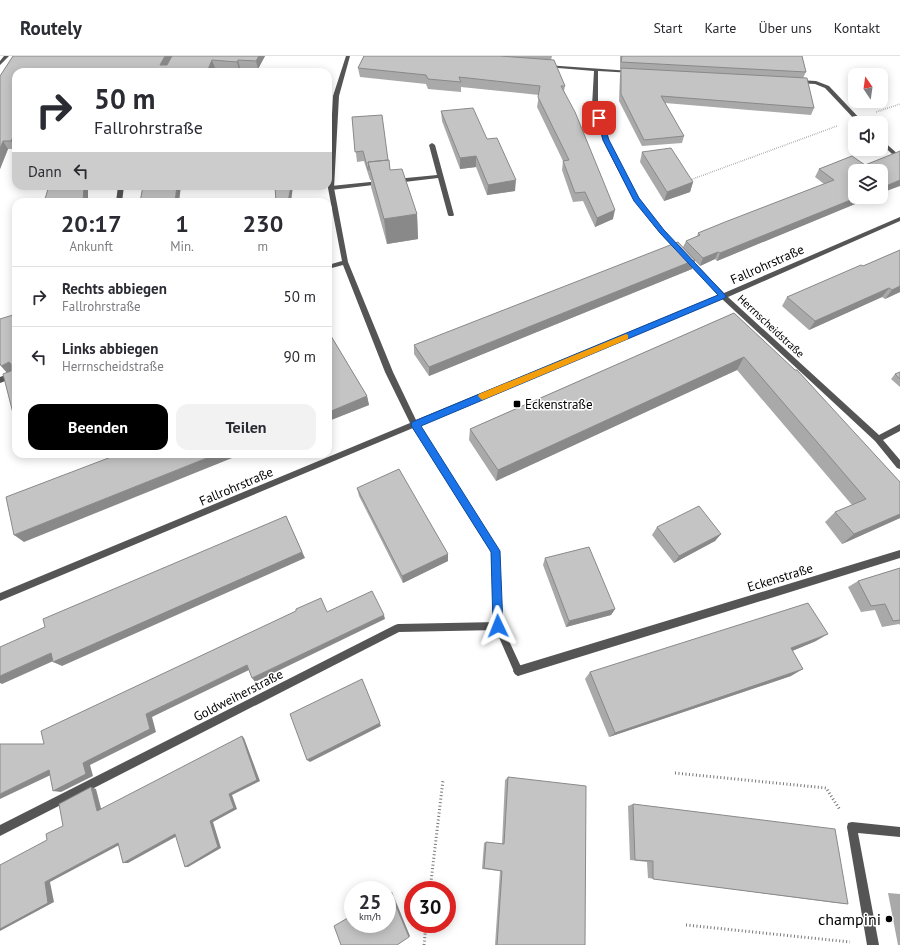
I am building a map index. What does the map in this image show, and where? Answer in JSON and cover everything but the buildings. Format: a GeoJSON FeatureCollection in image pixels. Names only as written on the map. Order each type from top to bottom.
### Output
{"type":"FeatureCollection","features":[{"type":"Feature","properties":{"kind":"street"},"geometry":{"type":"LineString","coordinates":[[0,64],[7,56]]}},
{"type":"Feature","properties":{"kind":"street","name":"Eckenstraße"},"geometry":{"type":"LineString","coordinates":[[332,170],[336,96],[348,56]]}},
{"type":"Feature","properties":{"kind":"street"},"geometry":{"type":"LineString","coordinates":[[541,66],[636,73]]}},
{"type":"Feature","properties":{"kind":"street","name":"Herrnscheidstraße"},"geometry":{"type":"LineString","coordinates":[[596,70],[595,106],[606,140],[636,199],[662,232],[723,296],[878,439],[900,466]]}},
{"type":"Feature","properties":{"kind":"street"},"geometry":{"type":"LineString","coordinates":[[792,82],[816,84],[827,87],[854,116]]}},
{"type":"Feature","properties":{"kind":"street"},"geometry":{"type":"LineString","coordinates":[[432,145],[451,215]]}},
{"type":"Feature","properties":{"kind":"street"},"geometry":{"type":"LineString","coordinates":[[888,148],[900,159]]}},
{"type":"Feature","properties":{"kind":"street"},"geometry":{"type":"LineString","coordinates":[[332,188],[440,176]]}},
{"type":"Feature","properties":{"kind":"street","name":"Eckenstraße"},"geometry":{"type":"LineString","coordinates":[[331,190],[345,262],[389,372],[415,424],[496,551],[498,626],[518,671],[900,554]]}},
{"type":"Feature","properties":{"kind":"street","name":"Fallrohrstraße"},"geometry":{"type":"LineString","coordinates":[[0,597],[723,296],[900,219]]}},
{"type":"Feature","properties":{"kind":"street"},"geometry":{"type":"LineString","coordinates":[[332,266],[345,262]]}},
{"type":"Feature","properties":{"kind":"street"},"geometry":{"type":"LineString","coordinates":[[0,380],[12,376]]}},
{"type":"Feature","properties":{"kind":"street"},"geometry":{"type":"LineString","coordinates":[[878,439],[900,428]]}},
{"type":"Feature","properties":{"kind":"street","name":"Goldweiherstraße"},"geometry":{"type":"LineString","coordinates":[[0,831],[398,628],[498,626]]}},
{"type":"Feature","properties":{"kind":"street"},"geometry":{"type":"LineString","coordinates":[[873,945],[852,827],[900,832]]}},
{"type":"Feature","properties":{"kind":"path"},"geometry":{"type":"LineString","coordinates":[[866,116],[900,104]]}},
{"type":"Feature","properties":{"kind":"path"},"geometry":{"type":"LineString","coordinates":[[688,180],[848,122]]}},
{"type":"Feature","properties":{"kind":"path"},"geometry":{"type":"LineString","coordinates":[[675,774],[826,788],[852,827]]}},
{"type":"Feature","properties":{"kind":"path"},"geometry":{"type":"LineString","coordinates":[[431,881],[443,780]]}},
{"type":"Feature","properties":{"kind":"path"},"geometry":{"type":"LineString","coordinates":[[686,925],[873,945]]}},
{"type":"Feature","properties":{"kind":"path"},"geometry":{"type":"LineString","coordinates":[[424,945],[425,933]]}},
{"type":"Feature","properties":{"kind":"slow traffic"},"geometry":{"type":"LineString","coordinates":[[482,396],[626,337]]}},
{"type":"Feature","properties":{"kind":"place","name":"Eckenstraße"},"geometry":{"type":"Point","coordinates":[517,404]}},
{"type":"Feature","properties":{"kind":"place","name":"champini"},"geometry":{"type":"Point","coordinates":[889,919]}},
{"type":"Feature","properties":{"kind":"route"},"geometry":{"type":"LineString","coordinates":[[498,626],[496,551],[415,424],[723,296],[662,232],[636,199],[606,140],[599,118]]}}]}
